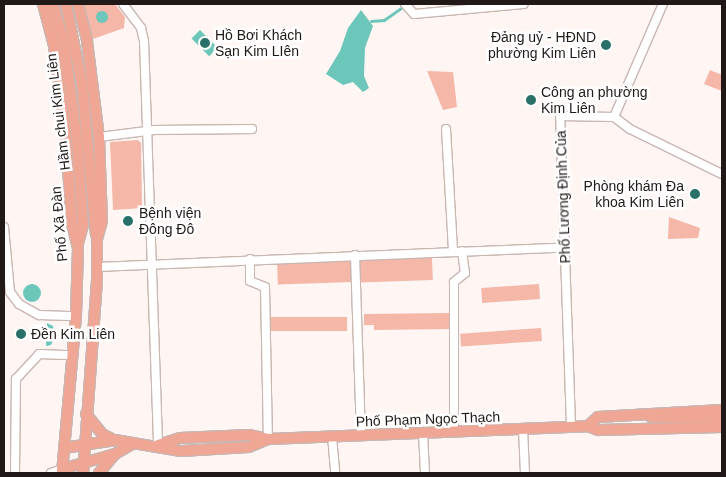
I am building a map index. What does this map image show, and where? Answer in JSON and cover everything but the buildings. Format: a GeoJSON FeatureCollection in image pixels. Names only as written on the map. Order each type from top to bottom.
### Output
{"type":"FeatureCollection","features":[{"type":"Feature","properties":{"kind":"main road","name":"Phố Xã Đàn"},"geometry":{"type":"LineString","coordinates":[[43,4],[54,46],[66,140],[72,224],[78,248],[76,316],[62,471]]}},
{"type":"Feature","properties":{"kind":"main road","name":"Hầm chui Kim Liên"},"geometry":{"type":"LineString","coordinates":[[53,4],[64,44],[77,140],[83,225],[78,248]]}},
{"type":"Feature","properties":{"kind":"main road","name":"Hầm chui Kim Liên"},"geometry":{"type":"LineString","coordinates":[[66,4],[82,84],[97,240]]}},
{"type":"Feature","properties":{"kind":"main road"},"geometry":{"type":"LineString","coordinates":[[78,4],[87,41],[100,137],[102,221],[97,240],[97,267],[83,473]]}},
{"type":"Feature","properties":{"kind":"main road","name":"Phố Phạm Ngọc Thạch"},"geometry":{"type":"LineString","coordinates":[[588,426],[598,417],[722,410]]}},
{"type":"Feature","properties":{"kind":"main road"},"geometry":{"type":"LineString","coordinates":[[86,414],[102,434],[115,440]]}},
{"type":"Feature","properties":{"kind":"main road"},"geometry":{"type":"LineString","coordinates":[[626,415],[667,419],[722,418]]}},
{"type":"Feature","properties":{"kind":"main road"},"geometry":{"type":"LineString","coordinates":[[627,429],[667,419]]}},
{"type":"Feature","properties":{"kind":"main road","name":"Phố Phạm Ngọc Thạch"},"geometry":{"type":"LineString","coordinates":[[64,448],[84,442],[115,440],[181,450],[249,448],[268,439],[332,436],[571,426],[588,426],[598,430],[722,427]]}},
{"type":"Feature","properties":{"kind":"main road"},"geometry":{"type":"LineString","coordinates":[[99,473],[116,454],[132,444]]}},
{"type":"Feature","properties":{"kind":"main road"},"geometry":{"type":"LineString","coordinates":[[62,471],[83,461],[116,454]]}},
{"type":"Feature","properties":{"kind":"street"},"geometry":{"type":"LineString","coordinates":[[123,4],[141,28],[144,40],[158,445]]}},
{"type":"Feature","properties":{"kind":"street"},"geometry":{"type":"LineString","coordinates":[[405,4],[414,14],[524,4]]}},
{"type":"Feature","properties":{"kind":"street"},"geometry":{"type":"LineString","coordinates":[[663,4],[614,117],[630,129],[722,174]]}},
{"type":"Feature","properties":{"kind":"street","name":"Phố Lương Định Của"},"geometry":{"type":"LineString","coordinates":[[571,426],[560,116],[614,117]]}},
{"type":"Feature","properties":{"kind":"street"},"geometry":{"type":"LineString","coordinates":[[100,137],[148,132],[252,129]]}},
{"type":"Feature","properties":{"kind":"street"},"geometry":{"type":"LineString","coordinates":[[446,129],[453,252]]}},
{"type":"Feature","properties":{"kind":"street"},"geometry":{"type":"LineString","coordinates":[[4,227],[10,292],[19,304],[39,315],[76,316]]}},
{"type":"Feature","properties":{"kind":"street"},"geometry":{"type":"LineString","coordinates":[[97,267],[565,247]]}},
{"type":"Feature","properties":{"kind":"street"},"geometry":{"type":"LineString","coordinates":[[454,431],[454,282],[465,273],[462,251]]}},
{"type":"Feature","properties":{"kind":"street"},"geometry":{"type":"LineString","coordinates":[[355,255],[361,435]]}},
{"type":"Feature","properties":{"kind":"street"},"geometry":{"type":"LineString","coordinates":[[250,259],[250,281],[265,287],[268,439]]}},
{"type":"Feature","properties":{"kind":"street"},"geometry":{"type":"LineString","coordinates":[[14,473],[18,375],[39,354],[72,355]]}},
{"type":"Feature","properties":{"kind":"street"},"geometry":{"type":"LineString","coordinates":[[522,429],[525,473]]}},
{"type":"Feature","properties":{"kind":"street"},"geometry":{"type":"LineString","coordinates":[[423,433],[425,473]]}},
{"type":"Feature","properties":{"kind":"street"},"geometry":{"type":"LineString","coordinates":[[332,436],[335,473]]}},
{"type":"Feature","properties":{"kind":"street"},"geometry":{"type":"LineString","coordinates":[[51,473],[62,471]]}},
{"type":"Feature","properties":{"kind":"shaded area"},"geometry":{"type":"Polygon","coordinates":[[[82,4],[115,4],[125,17],[124,28],[93,39],[82,4]]]}},
{"type":"Feature","properties":{"kind":"shaded area"},"geometry":{"type":"Polygon","coordinates":[[[710,70],[722,75],[722,91],[704,84],[710,70]]]}},
{"type":"Feature","properties":{"kind":"shaded area"},"geometry":{"type":"Polygon","coordinates":[[[427,71],[453,72],[457,107],[443,110],[427,71]]]}},
{"type":"Feature","properties":{"kind":"shaded area"},"geometry":{"type":"Polygon","coordinates":[[[138,140],[141,143],[142,208],[113,210],[110,142],[138,140]]]}},
{"type":"Feature","properties":{"kind":"shaded area"},"geometry":{"type":"Polygon","coordinates":[[[669,217],[700,228],[698,238],[668,239],[669,217]]]}},
{"type":"Feature","properties":{"kind":"shaded area"},"geometry":{"type":"Polygon","coordinates":[[[432,257],[433,280],[359,283],[358,260],[432,257]]]}},
{"type":"Feature","properties":{"kind":"shaded area"},"geometry":{"type":"Polygon","coordinates":[[[352,259],[353,282],[278,285],[277,262],[352,259]]]}},
{"type":"Feature","properties":{"kind":"shaded area"},"geometry":{"type":"Polygon","coordinates":[[[539,284],[540,299],[482,303],[481,288],[539,284]]]}},
{"type":"Feature","properties":{"kind":"shaded area"},"geometry":{"type":"Polygon","coordinates":[[[449,313],[449,329],[374,330],[374,325],[364,325],[364,314],[449,313]]]}},
{"type":"Feature","properties":{"kind":"shaded area"},"geometry":{"type":"Polygon","coordinates":[[[271,317],[347,317],[347,331],[271,331],[271,317]]]}},
{"type":"Feature","properties":{"kind":"shaded area"},"geometry":{"type":"Polygon","coordinates":[[[541,328],[542,341],[461,347],[460,334],[541,328]]]}},
{"type":"Feature","properties":{"kind":"water"},"geometry":{"type":"Polygon","coordinates":[[[361,10],[373,26],[365,48],[364,76],[369,88],[363,92],[353,82],[343,85],[326,74],[340,51],[348,28],[361,10]]]}},
{"type":"Feature","properties":{"kind":"water"},"geometry":{"type":"Polygon","coordinates":[[[102,11],[108,17],[102,23],[96,17],[102,11]]]}},
{"type":"Feature","properties":{"kind":"water","name":"Hồ Bơi Khách Sạn Kim LIên"},"geometry":{"type":"Polygon","coordinates":[[[200,30],[218,48],[209,56],[192,38],[200,30]]]}},
{"type":"Feature","properties":{"kind":"water"},"geometry":{"type":"Polygon","coordinates":[[[28,284],[36,284],[41,289],[39,300],[28,302],[23,297],[23,289],[28,284]]]}},
{"type":"Feature","properties":{"kind":"water"},"geometry":{"type":"Polygon","coordinates":[[[47,323],[53,326],[55,337],[51,345],[46,346],[47,323]]]}},
{"type":"Feature","properties":{"kind":"waterway"},"geometry":{"type":"LineString","coordinates":[[371,21],[384,20],[401,8]]}},
{"type":"Feature","properties":{"kind":"place","name":"Hồ Bơi Khách Sạn Kim LIên"},"geometry":{"type":"Point","coordinates":[205,43]}},
{"type":"Feature","properties":{"kind":"place","name":"Đảng uỷ - HĐND phường Kim Liên"},"geometry":{"type":"Point","coordinates":[606,45]}},
{"type":"Feature","properties":{"kind":"place","name":"Công an phường Kim Liên"},"geometry":{"type":"Point","coordinates":[531,100]}},
{"type":"Feature","properties":{"kind":"place","name":"Phòng khám Đa khoa Kim Liên"},"geometry":{"type":"Point","coordinates":[695,194]}},
{"type":"Feature","properties":{"kind":"place","name":"Bệnh viện Đông Đô"},"geometry":{"type":"Point","coordinates":[128,221]}},
{"type":"Feature","properties":{"kind":"place","name":"Đền Kim Liên"},"geometry":{"type":"Point","coordinates":[21,334]}}]}
